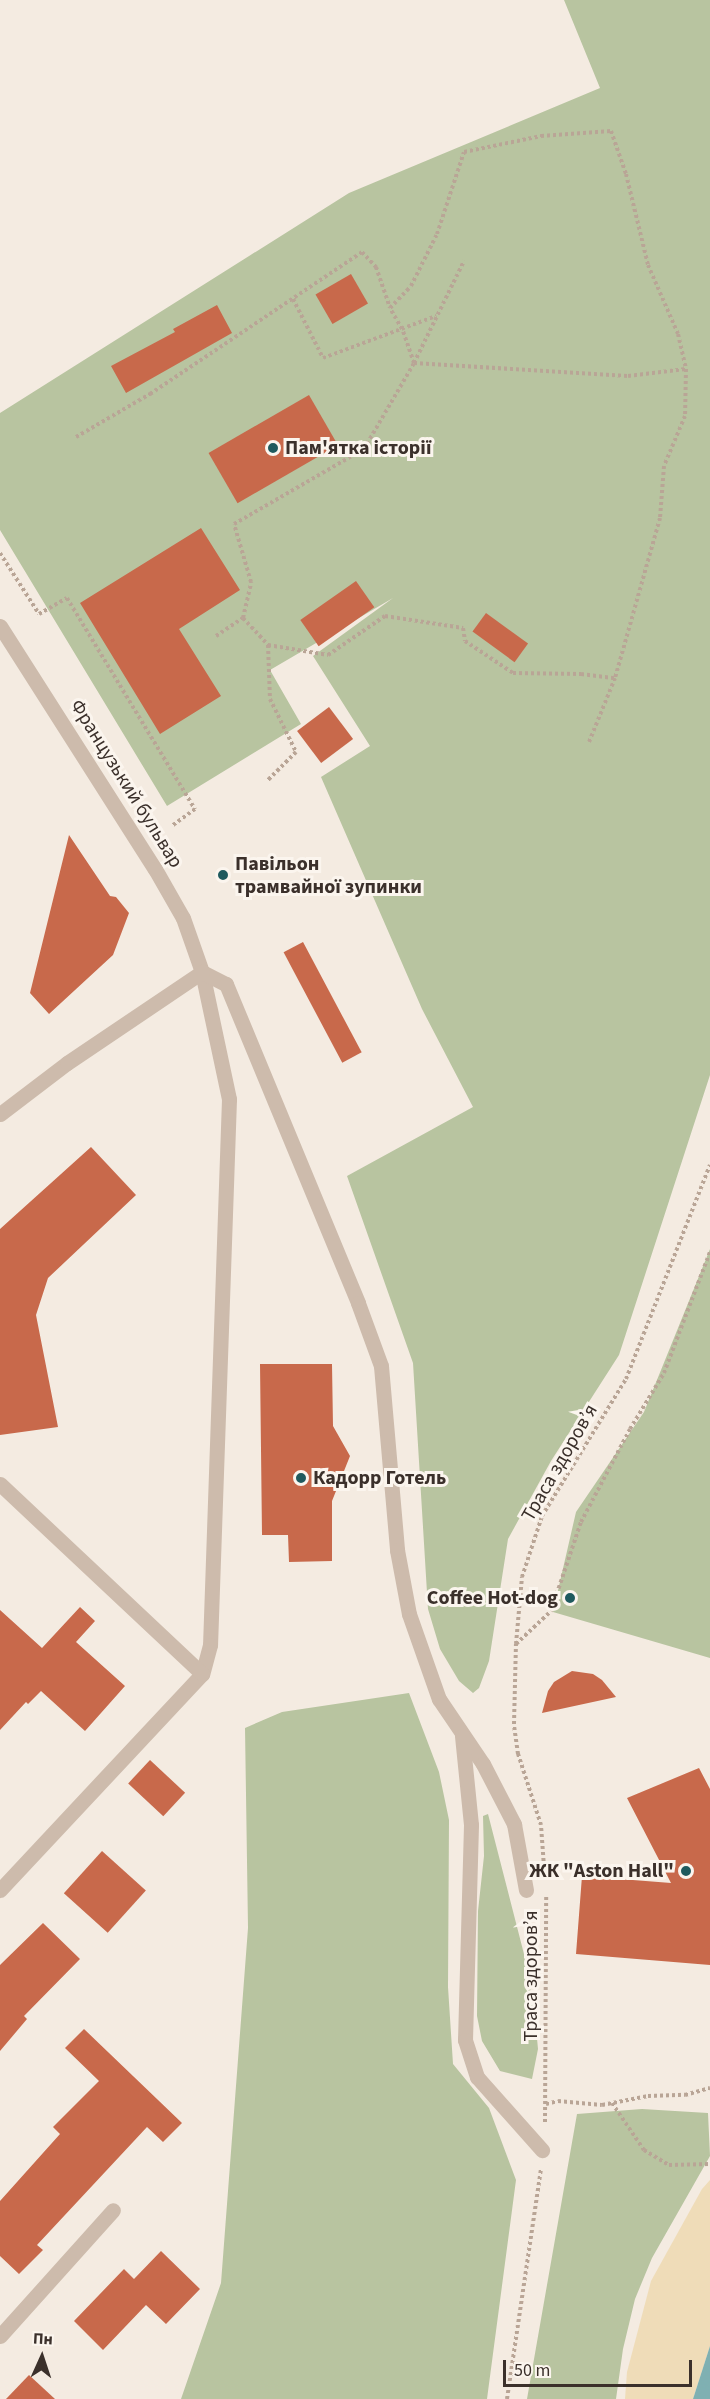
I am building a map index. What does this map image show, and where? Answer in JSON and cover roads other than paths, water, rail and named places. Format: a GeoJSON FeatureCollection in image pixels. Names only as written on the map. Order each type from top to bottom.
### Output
{"type":"FeatureCollection","features":[{"type":"Feature","properties":{"kind":"street","name":"Французький бульвар"},"geometry":{"type":"LineString","coordinates":[[0,626],[155,869],[183,918],[202,972],[228,1099],[210,1645],[202,1674]]}},
{"type":"Feature","properties":{"kind":"street"},"geometry":{"type":"LineString","coordinates":[[0,1114],[67,1063],[202,972],[226,984],[358,1303],[381,1366],[397,1550],[409,1614],[439,1699],[483,1764],[514,1824],[526,1890]]}},
{"type":"Feature","properties":{"kind":"street"},"geometry":{"type":"LineString","coordinates":[[0,1484],[202,1674],[0,1890]]}},
{"type":"Feature","properties":{"kind":"street"},"geometry":{"type":"LineString","coordinates":[[462,1733],[471,1825],[465,2040],[477,2076],[542,2150]]}},
{"type":"Feature","properties":{"kind":"street"},"geometry":{"type":"LineString","coordinates":[[0,2336],[113,2210]]}},
{"type":"Feature","properties":{"kind":"water"},"geometry":{"type":"Polygon","coordinates":[[[710,2346],[710,2399],[693,2399],[710,2346]]]}},
{"type":"Feature","properties":{"kind":"place","name":"Пам'ятка історії"},"geometry":{"type":"Point","coordinates":[273,448]}},
{"type":"Feature","properties":{"kind":"place","name":"Павільон трамвайної зупинки"},"geometry":{"type":"Point","coordinates":[223,875]}},
{"type":"Feature","properties":{"kind":"place","name":"Кадорр Готель"},"geometry":{"type":"Point","coordinates":[301,1478]}},
{"type":"Feature","properties":{"kind":"place","name":"Coffee Hot-dog"},"geometry":{"type":"Point","coordinates":[570,1598]}},
{"type":"Feature","properties":{"kind":"place","name":"ЖК \"Aston Hall\""},"geometry":{"type":"Point","coordinates":[686,1871]}}]}
